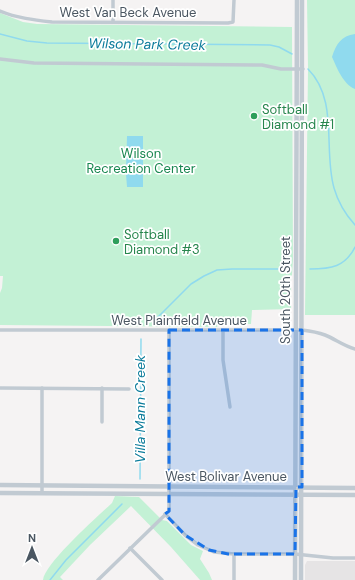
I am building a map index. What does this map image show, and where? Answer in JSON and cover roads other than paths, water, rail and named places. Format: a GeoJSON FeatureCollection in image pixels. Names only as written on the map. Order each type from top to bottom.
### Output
{"type":"FeatureCollection","features":[{"type":"Feature","properties":{"kind":"street"},"geometry":{"type":"LineString","coordinates":[[113,22],[114,0]]}},
{"type":"Feature","properties":{"kind":"street","name":"West Van Beck Avenue"},"geometry":{"type":"LineString","coordinates":[[0,11],[18,17],[36,20],[228,23],[233,22],[234,0]]}},
{"type":"Feature","properties":{"kind":"street","name":"South 20th Street"},"geometry":{"type":"LineString","coordinates":[[297,0],[300,67],[302,330],[301,580]]}},
{"type":"Feature","properties":{"kind":"street","name":"South 20th Street"},"geometry":{"type":"LineString","coordinates":[[299,43],[302,0]]}},
{"type":"Feature","properties":{"kind":"street"},"geometry":{"type":"LineString","coordinates":[[0,59],[34,63],[262,65],[281,69],[300,67]]}},
{"type":"Feature","properties":{"kind":"street","name":"South 20th Street"},"geometry":{"type":"LineString","coordinates":[[295,580],[296,330],[300,67]]}},
{"type":"Feature","properties":{"kind":"street","name":"West Plainfield Avenue"},"geometry":{"type":"LineString","coordinates":[[0,330],[302,330],[325,335],[341,344],[355,349]]}},
{"type":"Feature","properties":{"kind":"street"},"geometry":{"type":"LineString","coordinates":[[98,580],[169,511],[169,330]]}},
{"type":"Feature","properties":{"kind":"street"},"geometry":{"type":"LineString","coordinates":[[223,330],[223,360],[230,407]]}},
{"type":"Feature","properties":{"kind":"street"},"geometry":{"type":"LineString","coordinates":[[0,388],[129,389]]}},
{"type":"Feature","properties":{"kind":"street"},"geometry":{"type":"LineString","coordinates":[[42,388],[42,493]]}},
{"type":"Feature","properties":{"kind":"street"},"geometry":{"type":"LineString","coordinates":[[102,388],[102,422]]}},
{"type":"Feature","properties":{"kind":"street","name":"West Bolivar Avenue"},"geometry":{"type":"LineString","coordinates":[[0,485],[355,488]]}},
{"type":"Feature","properties":{"kind":"street","name":"West Bolivar Avenue"},"geometry":{"type":"LineString","coordinates":[[0,493],[355,495]]}},
{"type":"Feature","properties":{"kind":"street"},"geometry":{"type":"LineString","coordinates":[[165,514],[198,546],[214,552],[234,554],[295,554],[333,558],[355,558]]}},
{"type":"Feature","properties":{"kind":"street"},"geometry":{"type":"LineString","coordinates":[[130,548],[162,580]]}},
{"type":"Feature","properties":{"kind":"street"},"geometry":{"type":"LineString","coordinates":[[234,554],[234,580]]}},
{"type":"Feature","properties":{"kind":"water"},"geometry":{"type":"Polygon","coordinates":[[[355,34],[355,89],[344,80],[332,57],[335,48],[340,41],[350,35],[355,34]]]}},
{"type":"Feature","properties":{"kind":"water"},"geometry":{"type":"Polygon","coordinates":[[[127,136],[143,136],[143,169],[126,169],[127,136]]]}},
{"type":"Feature","properties":{"kind":"water"},"geometry":{"type":"Polygon","coordinates":[[[126,174],[143,174],[143,187],[127,187],[126,174]]]}},
{"type":"Feature","properties":{"kind":"waterway","name":"Wilson Park Creek"},"geometry":{"type":"LineString","coordinates":[[0,34],[27,41],[47,43],[270,45],[279,47],[292,54]]}},
{"type":"Feature","properties":{"kind":"waterway","name":"Wilson Park Creek"},"geometry":{"type":"LineString","coordinates":[[308,69],[318,81],[324,95],[327,110],[331,173],[334,188],[348,217],[355,225]]}},
{"type":"Feature","properties":{"kind":"waterway"},"geometry":{"type":"LineString","coordinates":[[310,269],[337,266],[347,259],[355,247]]}},
{"type":"Feature","properties":{"kind":"waterway","name":"Villa Mann Creek"},"geometry":{"type":"LineString","coordinates":[[153,322],[191,284],[217,270],[288,269]]}},
{"type":"Feature","properties":{"kind":"waterway","name":"Villa Mann Creek"},"geometry":{"type":"LineString","coordinates":[[140,479],[141,339]]}},
{"type":"Feature","properties":{"kind":"waterway","name":"Villa Mann Creek"},"geometry":{"type":"LineString","coordinates":[[50,580],[66,560],[122,504]]}},
{"type":"Feature","properties":{"kind":"place","name":"Softball Diamond #1"},"geometry":{"type":"Point","coordinates":[254,116]}},
{"type":"Feature","properties":{"kind":"place","name":"Softball Diamond #3"},"geometry":{"type":"Point","coordinates":[116,241]}},
{"type":"Feature","properties":{"kind":"park label","name":"Wilson Recreation Center"},"geometry":{"type":"Point","coordinates":[141,160]}}]}
